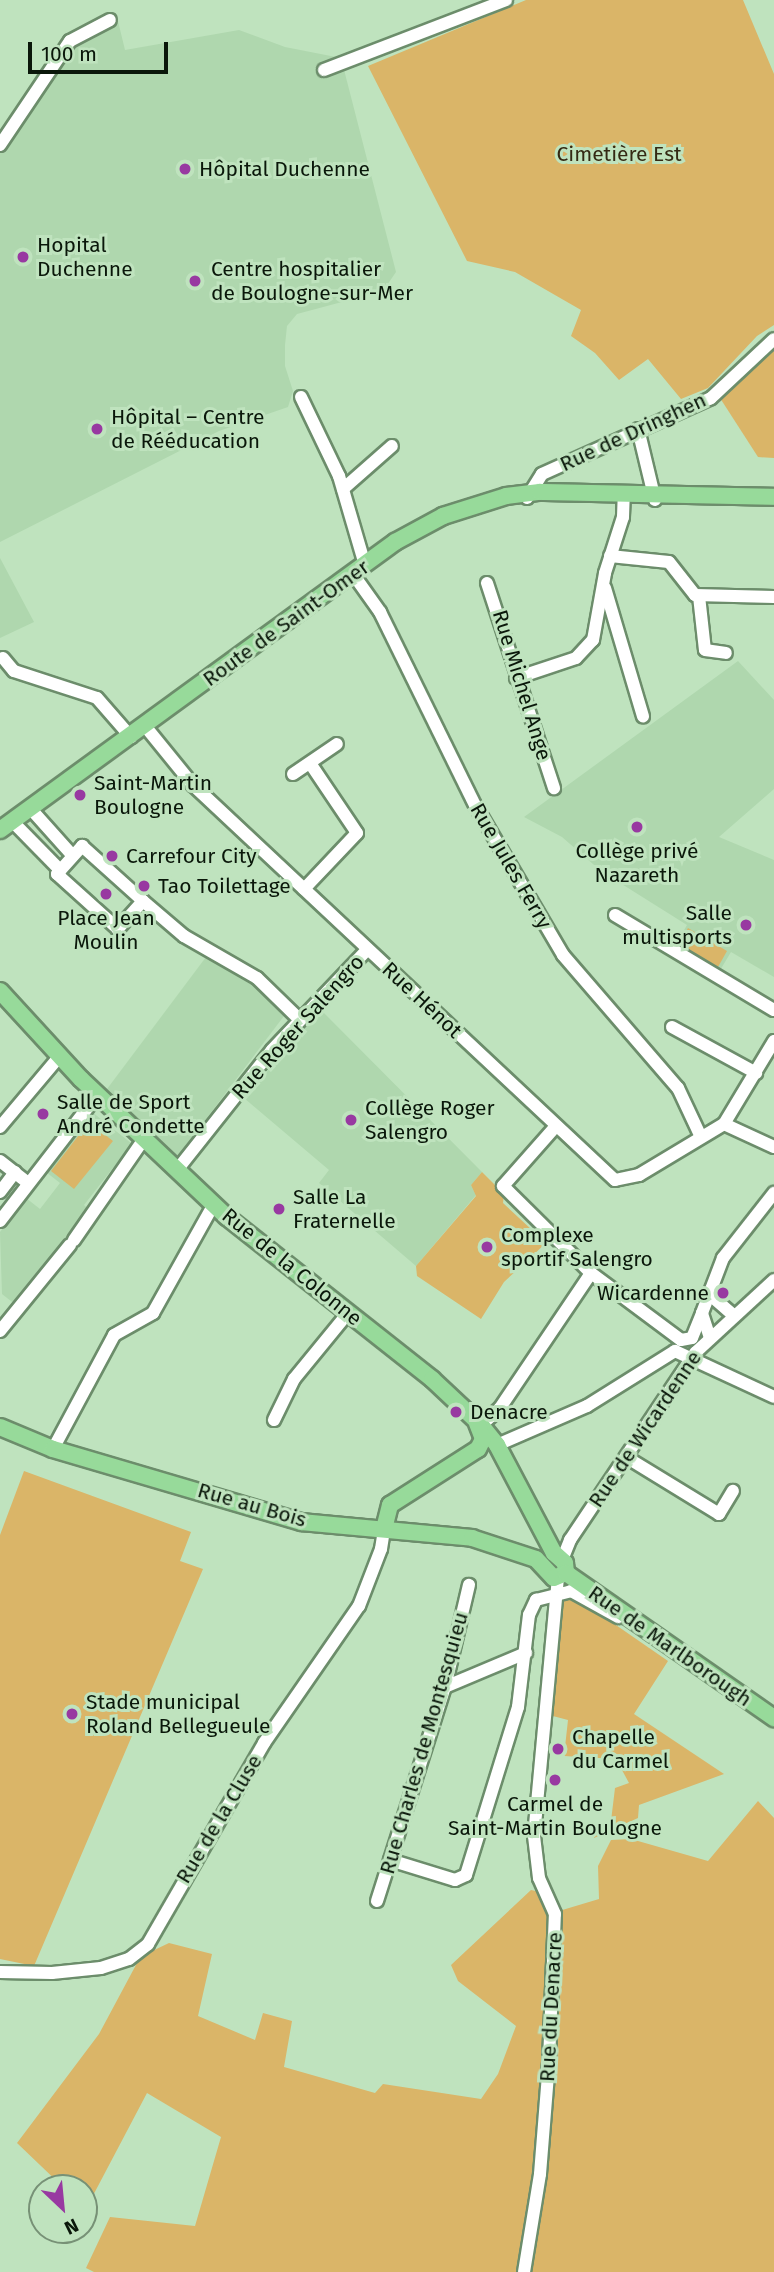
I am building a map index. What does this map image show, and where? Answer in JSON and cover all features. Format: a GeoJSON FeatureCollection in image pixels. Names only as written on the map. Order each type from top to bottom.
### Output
{"type":"FeatureCollection","features":[{"type":"Feature","properties":{"kind":"main road","name":"Route de Saint-Omer"},"geometry":{"type":"LineString","coordinates":[[0,840],[10,826],[33,812],[145,726],[415,530],[489,502],[530,491],[774,503]]}},
{"type":"Feature","properties":{"kind":"main road"},"geometry":{"type":"LineString","coordinates":[[654,497],[774,497]]}},
{"type":"Feature","properties":{"kind":"main road","name":"Rue de la Colonne"},"geometry":{"type":"LineString","coordinates":[[0,991],[59,1057],[214,1204],[348,1313],[503,1446],[544,1527],[558,1572]]}},
{"type":"Feature","properties":{"kind":"main road"},"geometry":{"type":"LineString","coordinates":[[384,1529],[390,1505],[478,1449],[483,1439],[479,1424]]}},
{"type":"Feature","properties":{"kind":"main road","name":"Rue au Bois"},"geometry":{"type":"LineString","coordinates":[[0,1427],[53,1449],[301,1522],[488,1542],[536,1559],[558,1572]]}},
{"type":"Feature","properties":{"kind":"main road","name":"Rue de Marlborough"},"geometry":{"type":"LineString","coordinates":[[558,1572],[774,1718]]}},
{"type":"Feature","properties":{"kind":"street"},"geometry":{"type":"LineString","coordinates":[[324,70],[505,0]]}},
{"type":"Feature","properties":{"kind":"street"},"geometry":{"type":"LineString","coordinates":[[0,145],[70,41],[110,20]]}},
{"type":"Feature","properties":{"kind":"street","name":"Rue de Dringhen"},"geometry":{"type":"LineString","coordinates":[[530,491],[542,474],[711,398],[774,339]]}},
{"type":"Feature","properties":{"kind":"street"},"geometry":{"type":"LineString","coordinates":[[301,397],[343,489],[359,569]]}},
{"type":"Feature","properties":{"kind":"street"},"geometry":{"type":"LineString","coordinates":[[638,429],[654,497]]}},
{"type":"Feature","properties":{"kind":"street"},"geometry":{"type":"LineString","coordinates":[[343,489],[392,446]]}},
{"type":"Feature","properties":{"kind":"street"},"geometry":{"type":"LineString","coordinates":[[516,678],[567,662],[587,649],[597,630],[603,580],[624,497]]}},
{"type":"Feature","properties":{"kind":"street"},"geometry":{"type":"LineString","coordinates":[[610,556],[669,562],[699,596],[705,650],[726,653]]}},
{"type":"Feature","properties":{"kind":"street","name":"Rue Jules Ferry"},"geometry":{"type":"LineString","coordinates":[[359,569],[475,805],[563,955],[678,1088],[701,1137]]}},
{"type":"Feature","properties":{"kind":"street"},"geometry":{"type":"LineString","coordinates":[[603,580],[643,716]]}},
{"type":"Feature","properties":{"kind":"street","name":"Rue Michel Ange"},"geometry":{"type":"LineString","coordinates":[[487,583],[554,788]]}},
{"type":"Feature","properties":{"kind":"street"},"geometry":{"type":"LineString","coordinates":[[699,596],[774,597]]}},
{"type":"Feature","properties":{"kind":"street"},"geometry":{"type":"LineString","coordinates":[[3,658],[14,671],[97,698],[131,737]]}},
{"type":"Feature","properties":{"kind":"street","name":"Rue Hénot"},"geometry":{"type":"LineString","coordinates":[[145,726],[192,785],[617,1181],[644,1172],[724,1124]]}},
{"type":"Feature","properties":{"kind":"street"},"geometry":{"type":"LineString","coordinates":[[293,774],[337,744]]}},
{"type":"Feature","properties":{"kind":"street"},"geometry":{"type":"LineString","coordinates":[[304,889],[357,833],[310,763]]}},
{"type":"Feature","properties":{"kind":"street"},"geometry":{"type":"LineString","coordinates":[[33,812],[73,856]]}},
{"type":"Feature","properties":{"kind":"street"},"geometry":{"type":"LineString","coordinates":[[10,826],[60,870]]}},
{"type":"Feature","properties":{"kind":"street"},"geometry":{"type":"LineString","coordinates":[[143,901],[117,929],[57,874],[82,846],[184,936],[257,978],[300,1020]]}},
{"type":"Feature","properties":{"kind":"street"},"geometry":{"type":"LineString","coordinates":[[615,915],[774,1010]]}},
{"type":"Feature","properties":{"kind":"street","name":"Rue Roger Salengro"},"geometry":{"type":"LineString","coordinates":[[177,1170],[300,1020],[368,949]]}},
{"type":"Feature","properties":{"kind":"street"},"geometry":{"type":"LineString","coordinates":[[672,1027],[755,1073]]}},
{"type":"Feature","properties":{"kind":"street"},"geometry":{"type":"LineString","coordinates":[[774,1041],[724,1124],[774,1147]]}},
{"type":"Feature","properties":{"kind":"street"},"geometry":{"type":"LineString","coordinates":[[0,1126],[59,1057]]}},
{"type":"Feature","properties":{"kind":"street"},"geometry":{"type":"LineString","coordinates":[[0,1221],[97,1094]]}},
{"type":"Feature","properties":{"kind":"street"},"geometry":{"type":"LineString","coordinates":[[556,1126],[503,1186],[591,1273],[683,1341],[694,1335],[729,1247],[774,1193]]}},
{"type":"Feature","properties":{"kind":"street"},"geometry":{"type":"LineString","coordinates":[[0,1331],[72,1243],[144,1139]]}},
{"type":"Feature","properties":{"kind":"street"},"geometry":{"type":"LineString","coordinates":[[0,1161],[29,1183]]}},
{"type":"Feature","properties":{"kind":"street"},"geometry":{"type":"LineString","coordinates":[[0,1192],[15,1172]]}},
{"type":"Feature","properties":{"kind":"street"},"geometry":{"type":"LineString","coordinates":[[53,1449],[114,1335],[153,1313],[214,1204]]}},
{"type":"Feature","properties":{"kind":"street"},"geometry":{"type":"LineString","coordinates":[[503,1446],[493,1429],[500,1408],[591,1273]]}},
{"type":"Feature","properties":{"kind":"street","name":"Rue de Wicardenne"},"geometry":{"type":"LineString","coordinates":[[558,1572],[575,1532],[692,1357],[774,1280]]}},
{"type":"Feature","properties":{"kind":"street"},"geometry":{"type":"LineString","coordinates":[[709,1294],[734,1316]]}},
{"type":"Feature","properties":{"kind":"street"},"geometry":{"type":"LineString","coordinates":[[274,1420],[294,1379],[348,1313]]}},
{"type":"Feature","properties":{"kind":"street"},"geometry":{"type":"LineString","coordinates":[[702,1313],[710,1338]]}},
{"type":"Feature","properties":{"kind":"street"},"geometry":{"type":"LineString","coordinates":[[478,1449],[503,1446],[587,1406],[671,1352],[692,1357],[774,1397]]}},
{"type":"Feature","properties":{"kind":"street"},"geometry":{"type":"LineString","coordinates":[[479,1424],[500,1408]]}},
{"type":"Feature","properties":{"kind":"street"},"geometry":{"type":"LineString","coordinates":[[626,1457],[719,1514],[733,1491]]}},
{"type":"Feature","properties":{"kind":"street"},"geometry":{"type":"LineString","coordinates":[[544,1527],[558,1540],[575,1532]]}},
{"type":"Feature","properties":{"kind":"street","name":"Rue de la Cluse"},"geometry":{"type":"LineString","coordinates":[[0,1972],[72,1972],[130,1959],[150,1942],[264,1744],[351,1620],[370,1581],[384,1529]]}},
{"type":"Feature","properties":{"kind":"street"},"geometry":{"type":"LineString","coordinates":[[390,1860],[455,1880],[466,1875],[518,1707],[531,1606],[558,1572]]}},
{"type":"Feature","properties":{"kind":"street","name":"Rue du Denacre"},"geometry":{"type":"LineString","coordinates":[[524,2272],[540,2174],[549,2061],[555,1914],[539,1878],[534,1836],[558,1572]]}},
{"type":"Feature","properties":{"kind":"street","name":"Rue Charles de Montesquieu"},"geometry":{"type":"LineString","coordinates":[[377,1901],[445,1687],[469,1585]]}},
{"type":"Feature","properties":{"kind":"street"},"geometry":{"type":"LineString","coordinates":[[445,1687],[526,1653]]}},
{"type":"Feature","properties":{"kind":"shaded area","name":"Centre hospitalier de Boulogne-sur-Mer"},"geometry":{"type":"Polygon","coordinates":[[[117,17],[125,50],[239,30],[285,47],[341,58],[396,272],[383,291],[297,314],[287,326],[285,366],[293,391],[288,407],[219,431],[0,542],[0,138],[74,33],[92,22],[117,17]]]}},
{"type":"Feature","properties":{"kind":"shaded area"},"geometry":{"type":"Polygon","coordinates":[[[0,558],[34,622],[0,638],[0,558]]]}},
{"type":"Feature","properties":{"kind":"shaded area","name":"Collège privé Nazareth"},"geometry":{"type":"Polygon","coordinates":[[[738,661],[774,700],[774,789],[719,837],[774,860],[774,977],[731,952],[719,972],[675,946],[687,925],[601,871],[562,837],[524,817],[738,661]]]}},
{"type":"Feature","properties":{"kind":"shaded area"},"geometry":{"type":"Polygon","coordinates":[[[206,957],[250,981],[287,1012],[178,1156],[107,1089],[206,957]]]}},
{"type":"Feature","properties":{"kind":"shaded area","name":"Collège Roger Salengro"},"geometry":{"type":"Polygon","coordinates":[[[321,1010],[482,1172],[471,1185],[476,1195],[416,1266],[319,1183],[329,1170],[244,1098],[321,1010]]]}},
{"type":"Feature","properties":{"kind":"shaded area"},"geometry":{"type":"Polygon","coordinates":[[[92,1112],[136,1147],[131,1153],[127,1150],[84,1205],[87,1208],[80,1218],[83,1221],[18,1295],[21,1299],[16,1305],[2,1294],[0,1232],[26,1198],[40,1209],[60,1183],[46,1172],[92,1112]]]}},
{"type":"Feature","properties":{"kind":"green space","name":"Cimetière Est"},"geometry":{"type":"Polygon","coordinates":[[[526,0],[743,0],[774,74],[774,325],[757,336],[708,388],[681,399],[648,359],[619,380],[595,353],[571,336],[581,310],[515,272],[467,261],[368,66],[526,0]]]}},
{"type":"Feature","properties":{"kind":"green space"},"geometry":{"type":"Polygon","coordinates":[[[774,346],[774,458],[758,457],[720,398],[774,346]]]}},
{"type":"Feature","properties":{"kind":"green space"},"geometry":{"type":"Polygon","coordinates":[[[688,928],[727,951],[718,967],[679,944],[688,928]]]}},
{"type":"Feature","properties":{"kind":"green space"},"geometry":{"type":"Polygon","coordinates":[[[89,1122],[113,1141],[74,1189],[51,1171],[89,1122]]]}},
{"type":"Feature","properties":{"kind":"green space","name":"Complexe sportif Salengro"},"geometry":{"type":"Polygon","coordinates":[[[482,1172],[504,1194],[503,1203],[546,1243],[504,1282],[481,1319],[417,1276],[416,1266],[476,1196],[471,1185],[482,1172]]]}},
{"type":"Feature","properties":{"kind":"green space","name":"Stade municipal Roland Bellegueule"},"geometry":{"type":"Polygon","coordinates":[[[24,1471],[191,1532],[180,1561],[203,1569],[34,1966],[0,1959],[0,1535],[24,1471]]]}},
{"type":"Feature","properties":{"kind":"green space"},"geometry":{"type":"Polygon","coordinates":[[[571,1594],[668,1661],[634,1714],[724,1774],[639,1805],[638,1818],[594,1838],[596,1825],[611,1821],[615,1788],[629,1783],[616,1759],[564,1756],[568,1720],[549,1715],[563,1597],[571,1594]]]}},
{"type":"Feature","properties":{"kind":"green space"},"geometry":{"type":"Polygon","coordinates":[[[758,1801],[774,1818],[774,2272],[94,2272],[86,2268],[110,2217],[195,2226],[221,2137],[147,2093],[98,2186],[98,2174],[49,2174],[17,2143],[99,2034],[137,1963],[148,1953],[169,1943],[212,1954],[198,2016],[255,2040],[263,2013],[292,2021],[284,2067],[375,2093],[383,2084],[481,2099],[498,2074],[516,2026],[458,1981],[451,1965],[531,1890],[540,1892],[549,1914],[599,1899],[598,1866],[611,1840],[631,1839],[708,1861],[758,1801]]]}},
{"type":"Feature","properties":{"kind":"place","name":"Hôpital Duchenne"},"geometry":{"type":"Point","coordinates":[185,169]}},
{"type":"Feature","properties":{"kind":"place","name":"Hopital Duchenne"},"geometry":{"type":"Point","coordinates":[23,257]}},
{"type":"Feature","properties":{"kind":"place","name":"Centre hospitalier de Boulogne-sur-Mer"},"geometry":{"type":"Point","coordinates":[195,281]}},
{"type":"Feature","properties":{"kind":"place","name":"Hôpital – Centre de Rééducation"},"geometry":{"type":"Point","coordinates":[97,429]}},
{"type":"Feature","properties":{"kind":"place","name":"Saint-Martin Boulogne"},"geometry":{"type":"Point","coordinates":[80,795]}},
{"type":"Feature","properties":{"kind":"place","name":"Collège privé Nazareth"},"geometry":{"type":"Point","coordinates":[637,827]}},
{"type":"Feature","properties":{"kind":"place","name":"Carrefour City"},"geometry":{"type":"Point","coordinates":[112,856]}},
{"type":"Feature","properties":{"kind":"place","name":"Tao Toilettage"},"geometry":{"type":"Point","coordinates":[144,886]}},
{"type":"Feature","properties":{"kind":"place","name":"Place Jean Moulin"},"geometry":{"type":"Point","coordinates":[106,894]}},
{"type":"Feature","properties":{"kind":"place","name":"Salle multisports"},"geometry":{"type":"Point","coordinates":[746,925]}},
{"type":"Feature","properties":{"kind":"place","name":"Salle de Sport André Condette"},"geometry":{"type":"Point","coordinates":[43,1114]}},
{"type":"Feature","properties":{"kind":"place","name":"Collège Roger Salengro"},"geometry":{"type":"Point","coordinates":[351,1120]}},
{"type":"Feature","properties":{"kind":"place","name":"Salle La Fraternelle"},"geometry":{"type":"Point","coordinates":[279,1209]}},
{"type":"Feature","properties":{"kind":"place","name":"Complexe sportif Salengro"},"geometry":{"type":"Point","coordinates":[487,1247]}},
{"type":"Feature","properties":{"kind":"place","name":"Wicardenne"},"geometry":{"type":"Point","coordinates":[723,1293]}},
{"type":"Feature","properties":{"kind":"place","name":"Denacre"},"geometry":{"type":"Point","coordinates":[456,1412]}},
{"type":"Feature","properties":{"kind":"place","name":"Stade municipal Roland Bellegueule"},"geometry":{"type":"Point","coordinates":[72,1714]}},
{"type":"Feature","properties":{"kind":"place","name":"Chapelle du Carmel"},"geometry":{"type":"Point","coordinates":[558,1749]}},
{"type":"Feature","properties":{"kind":"place","name":"Carmel de Saint-Martin Boulogne"},"geometry":{"type":"Point","coordinates":[555,1780]}}]}
